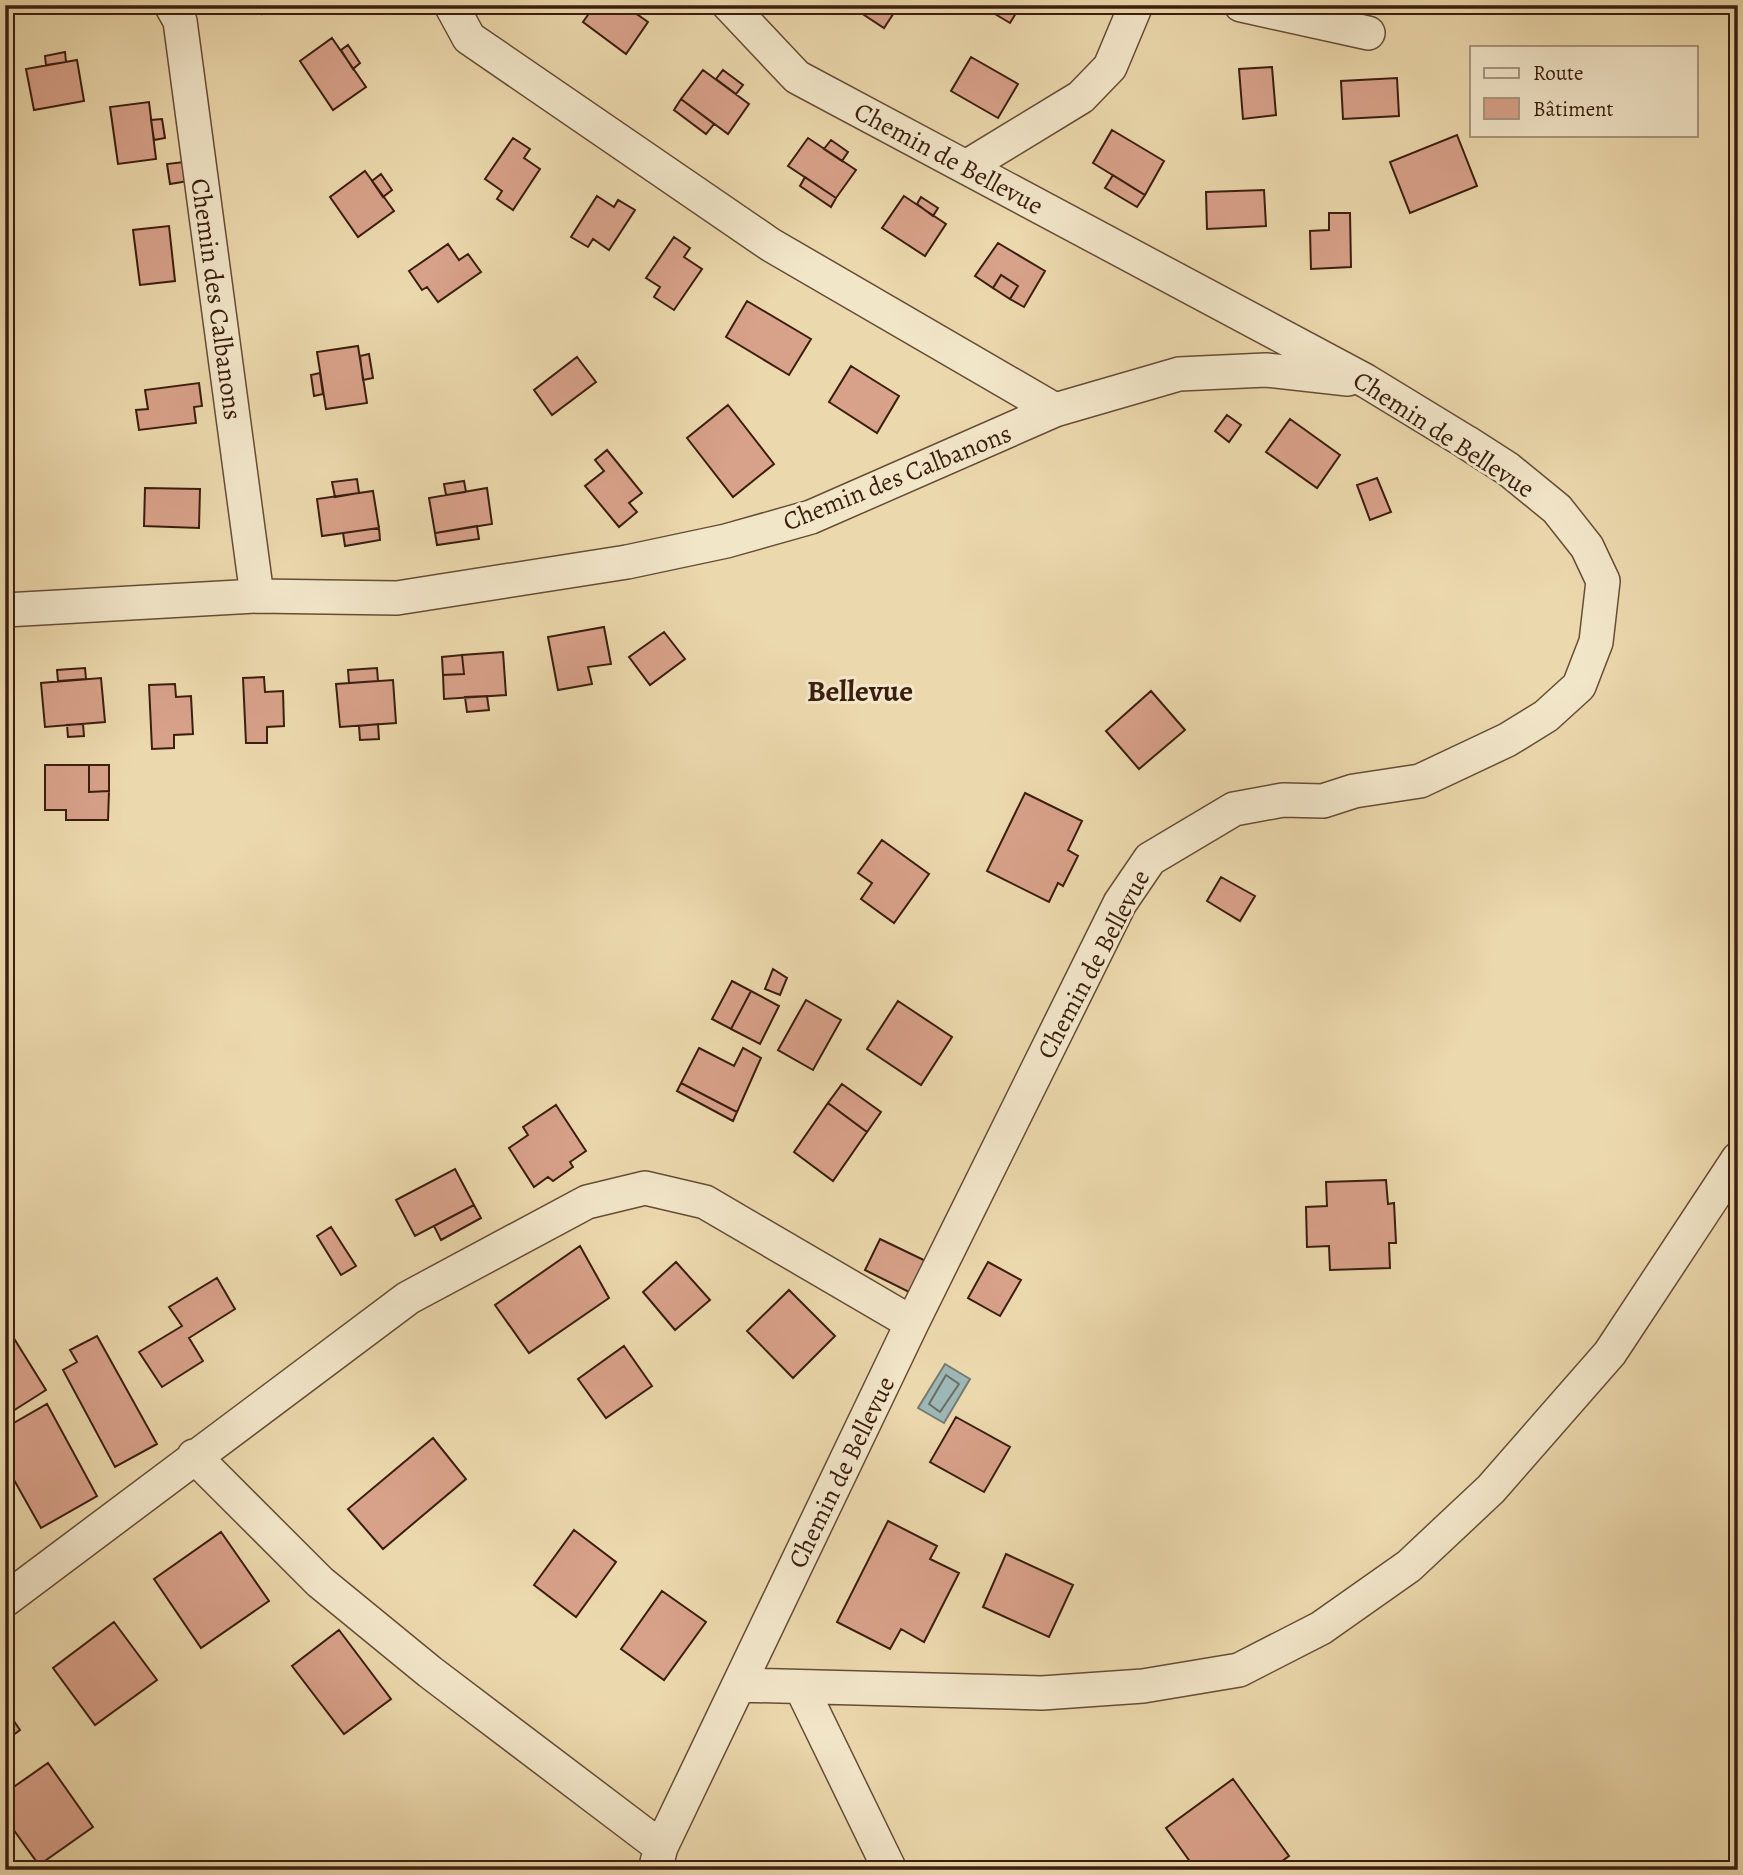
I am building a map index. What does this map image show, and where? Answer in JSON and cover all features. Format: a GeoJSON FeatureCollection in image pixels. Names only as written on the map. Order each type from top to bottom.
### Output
{"type":"FeatureCollection","features":[{"type":"Feature","properties":{"kind":"street","name":"Chemin des Calbanons"},"geometry":{"type":"LineString","coordinates":[[171,5],[180,21],[257,596]]}},
{"type":"Feature","properties":{"kind":"street"},"geometry":{"type":"LineString","coordinates":[[452,5],[469,38],[771,245],[1055,410]]}},
{"type":"Feature","properties":{"kind":"street","name":"Chemin de Bellevue"},"geometry":{"type":"LineString","coordinates":[[658,1858],[912,1323],[1120,903],[1150,859],[1234,809],[1283,800],[1323,801],[1354,791],[1420,780],[1507,740],[1546,716],[1579,686],[1596,642],[1603,581],[1587,547],[1557,509],[1508,469],[1366,381],[797,77],[729,5]]}},
{"type":"Feature","properties":{"kind":"street"},"geometry":{"type":"LineString","coordinates":[[966,167],[1081,97],[1110,67],[1136,5]]}},
{"type":"Feature","properties":{"kind":"street"},"geometry":{"type":"LineString","coordinates":[[1241,5],[1368,33]]}},
{"type":"Feature","properties":{"kind":"street","name":"Chemin des Calbanons"},"geometry":{"type":"LineString","coordinates":[[5,610],[257,596],[397,597],[627,562],[726,541],[811,517],[1055,410],[1179,374],[1266,370],[1366,381]]}},
{"type":"Feature","properties":{"kind":"street"},"geometry":{"type":"LineString","coordinates":[[739,1685],[1042,1693],[1143,1686],[1239,1670],[1321,1628],[1409,1566],[1491,1489],[1610,1353],[1738,1158]]}},
{"type":"Feature","properties":{"kind":"street"},"geometry":{"type":"LineString","coordinates":[[5,1600],[408,1298],[587,1202],[645,1188],[705,1202],[912,1323]]}},
{"type":"Feature","properties":{"kind":"street"},"geometry":{"type":"LineString","coordinates":[[194,1456],[320,1582],[658,1858]]}},
{"type":"Feature","properties":{"kind":"street"},"geometry":{"type":"LineString","coordinates":[[801,1687],[890,1870]]}},
{"type":"Feature","properties":{"kind":"water"},"geometry":{"type":"Polygon","coordinates":[[[945,1364],[970,1379],[944,1423],[918,1408],[945,1364]]]}},
{"type":"Feature","properties":{"kind":"building"},"geometry":{"type":"Polygon","coordinates":[[[256,5],[274,5],[262,14],[256,5]]]}},
{"type":"Feature","properties":{"kind":"building"},"geometry":{"type":"Polygon","coordinates":[[[595,5],[624,5],[648,22],[626,54],[583,22],[595,5]]]}},
{"type":"Feature","properties":{"kind":"building"},"geometry":{"type":"Polygon","coordinates":[[[624,5],[642,5],[643,6],[638,15],[624,5]]]}},
{"type":"Feature","properties":{"kind":"building"},"geometry":{"type":"Polygon","coordinates":[[[849,5],[899,5],[884,28],[849,5]]]}},
{"type":"Feature","properties":{"kind":"building"},"geometry":{"type":"Polygon","coordinates":[[[980,5],[1002,5],[1016,13],[1010,23],[980,5]]]}},
{"type":"Feature","properties":{"kind":"building"},"geometry":{"type":"Polygon","coordinates":[[[1002,5],[1020,5],[1016,13],[1002,5]]]}},
{"type":"Feature","properties":{"kind":"building"},"geometry":{"type":"Polygon","coordinates":[[[332,38],[366,87],[333,110],[300,61],[332,38]]]}},
{"type":"Feature","properties":{"kind":"building"},"geometry":{"type":"Polygon","coordinates":[[[348,45],[360,63],[353,69],[341,50],[348,45]]]}},
{"type":"Feature","properties":{"kind":"building"},"geometry":{"type":"Polygon","coordinates":[[[65,52],[66,62],[46,65],[45,56],[65,52]]]}},
{"type":"Feature","properties":{"kind":"building"},"geometry":{"type":"Polygon","coordinates":[[[971,57],[1018,84],[998,118],[951,91],[971,57]]]}},
{"type":"Feature","properties":{"kind":"building"},"geometry":{"type":"Polygon","coordinates":[[[77,60],[84,101],[34,110],[26,69],[77,60]]]}},
{"type":"Feature","properties":{"kind":"building"},"geometry":{"type":"Polygon","coordinates":[[[1272,67],[1276,115],[1243,119],[1239,69],[1272,67]]]}},
{"type":"Feature","properties":{"kind":"building"},"geometry":{"type":"Polygon","coordinates":[[[703,70],[749,104],[728,134],[681,99],[703,70]]]}},
{"type":"Feature","properties":{"kind":"building"},"geometry":{"type":"Polygon","coordinates":[[[723,70],[743,85],[736,94],[716,79],[723,70]]]}},
{"type":"Feature","properties":{"kind":"building"},"geometry":{"type":"Polygon","coordinates":[[[1397,78],[1399,116],[1343,119],[1341,81],[1397,78]]]}},
{"type":"Feature","properties":{"kind":"building"},"geometry":{"type":"Polygon","coordinates":[[[681,99],[714,124],[706,134],[674,110],[681,99]]]}},
{"type":"Feature","properties":{"kind":"building"},"geometry":{"type":"Polygon","coordinates":[[[149,102],[156,159],[118,164],[110,107],[149,102]]]}},
{"type":"Feature","properties":{"kind":"building"},"geometry":{"type":"Polygon","coordinates":[[[162,119],[165,138],[154,140],[151,120],[162,119]]]}},
{"type":"Feature","properties":{"kind":"building"},"geometry":{"type":"Polygon","coordinates":[[[1112,130],[1164,161],[1145,195],[1093,163],[1112,130]]]}},
{"type":"Feature","properties":{"kind":"building"},"geometry":{"type":"Polygon","coordinates":[[[1457,135],[1477,186],[1410,213],[1390,162],[1457,135]]]}},
{"type":"Feature","properties":{"kind":"building"},"geometry":{"type":"Polygon","coordinates":[[[513,138],[530,149],[524,158],[540,169],[513,210],[497,199],[502,191],[485,179],[513,138]]]}},
{"type":"Feature","properties":{"kind":"building"},"geometry":{"type":"Polygon","coordinates":[[[808,138],[856,170],[836,198],[788,166],[808,138]]]}},
{"type":"Feature","properties":{"kind":"building"},"geometry":{"type":"Polygon","coordinates":[[[831,140],[848,152],[842,161],[824,149],[831,140]]]}},
{"type":"Feature","properties":{"kind":"building"},"geometry":{"type":"Polygon","coordinates":[[[192,161],[194,180],[170,184],[167,164],[192,161]]]}},
{"type":"Feature","properties":{"kind":"building"},"geometry":{"type":"Polygon","coordinates":[[[365,171],[394,211],[358,237],[330,197],[365,171]]]}},
{"type":"Feature","properties":{"kind":"building"},"geometry":{"type":"Polygon","coordinates":[[[381,174],[392,190],[383,197],[372,181],[381,174]]]}},
{"type":"Feature","properties":{"kind":"building"},"geometry":{"type":"Polygon","coordinates":[[[1113,175],[1145,195],[1137,207],[1105,188],[1113,175]]]}},
{"type":"Feature","properties":{"kind":"building"},"geometry":{"type":"Polygon","coordinates":[[[805,177],[836,198],[831,207],[800,186],[805,177]]]}},
{"type":"Feature","properties":{"kind":"building"},"geometry":{"type":"Polygon","coordinates":[[[1264,190],[1266,226],[1207,229],[1206,192],[1264,190]]]}},
{"type":"Feature","properties":{"kind":"building"},"geometry":{"type":"Polygon","coordinates":[[[597,196],[614,207],[618,200],[635,210],[609,250],[593,239],[588,247],[571,237],[597,196]]]}},
{"type":"Feature","properties":{"kind":"building"},"geometry":{"type":"Polygon","coordinates":[[[904,196],[946,224],[925,256],[882,228],[904,196]]]}},
{"type":"Feature","properties":{"kind":"building"},"geometry":{"type":"Polygon","coordinates":[[[921,197],[938,208],[933,216],[917,204],[921,197]]]}},
{"type":"Feature","properties":{"kind":"building"},"geometry":{"type":"Polygon","coordinates":[[[1329,213],[1350,213],[1351,267],[1311,269],[1310,231],[1329,230],[1329,213]]]}},
{"type":"Feature","properties":{"kind":"building"},"geometry":{"type":"Polygon","coordinates":[[[169,226],[175,281],[140,285],[133,230],[169,226]]]}},
{"type":"Feature","properties":{"kind":"building"},"geometry":{"type":"Polygon","coordinates":[[[674,237],[690,248],[684,257],[702,269],[674,310],[654,297],[660,287],[646,278],[674,237]]]}},
{"type":"Feature","properties":{"kind":"building"},"geometry":{"type":"Polygon","coordinates":[[[998,243],[1045,271],[1024,307],[1010,299],[1018,286],[1001,275],[993,288],[975,276],[998,243]]]}},
{"type":"Feature","properties":{"kind":"building"},"geometry":{"type":"Polygon","coordinates":[[[448,244],[459,260],[468,254],[481,272],[438,302],[427,287],[422,290],[409,271],[448,244]]]}},
{"type":"Feature","properties":{"kind":"building"},"geometry":{"type":"Polygon","coordinates":[[[1001,275],[1018,286],[1010,299],[993,288],[1001,275]]]}},
{"type":"Feature","properties":{"kind":"building"},"geometry":{"type":"Polygon","coordinates":[[[747,301],[811,339],[789,375],[726,337],[747,301]]]}},
{"type":"Feature","properties":{"kind":"building"},"geometry":{"type":"Polygon","coordinates":[[[358,346],[367,403],[326,409],[317,352],[358,346]]]}},
{"type":"Feature","properties":{"kind":"building"},"geometry":{"type":"Polygon","coordinates":[[[369,354],[373,378],[363,380],[360,356],[369,354]]]}},
{"type":"Feature","properties":{"kind":"building"},"geometry":{"type":"Polygon","coordinates":[[[577,357],[596,382],[552,415],[534,390],[577,357]]]}},
{"type":"Feature","properties":{"kind":"building"},"geometry":{"type":"Polygon","coordinates":[[[851,366],[899,396],[877,433],[829,402],[851,366]]]}},
{"type":"Feature","properties":{"kind":"building"},"geometry":{"type":"Polygon","coordinates":[[[320,373],[323,394],[314,396],[311,375],[320,373]]]}},
{"type":"Feature","properties":{"kind":"building"},"geometry":{"type":"Polygon","coordinates":[[[199,383],[202,406],[194,407],[196,423],[139,430],[136,410],[148,409],[145,390],[199,383]]]}},
{"type":"Feature","properties":{"kind":"building"},"geometry":{"type":"Polygon","coordinates":[[[728,405],[774,464],[733,497],[687,438],[728,405]]]}},
{"type":"Feature","properties":{"kind":"building"},"geometry":{"type":"Polygon","coordinates":[[[1227,415],[1241,425],[1229,442],[1215,431],[1227,415]]]}},
{"type":"Feature","properties":{"kind":"building"},"geometry":{"type":"Polygon","coordinates":[[[1290,419],[1340,455],[1317,488],[1266,452],[1290,419]]]}},
{"type":"Feature","properties":{"kind":"building"},"geometry":{"type":"Polygon","coordinates":[[[607,450],[642,493],[629,503],[637,512],[619,527],[585,486],[604,471],[595,460],[607,450]]]}},
{"type":"Feature","properties":{"kind":"building"},"geometry":{"type":"Polygon","coordinates":[[[1377,478],[1391,512],[1370,520],[1357,485],[1377,478]]]}},
{"type":"Feature","properties":{"kind":"building"},"geometry":{"type":"Polygon","coordinates":[[[357,479],[359,493],[335,497],[332,482],[357,479]]]}},
{"type":"Feature","properties":{"kind":"building"},"geometry":{"type":"Polygon","coordinates":[[[464,481],[466,492],[446,495],[444,484],[464,481]]]}},
{"type":"Feature","properties":{"kind":"building"},"geometry":{"type":"Polygon","coordinates":[[[145,488],[200,489],[199,528],[144,526],[145,488]]]}},
{"type":"Feature","properties":{"kind":"building"},"geometry":{"type":"Polygon","coordinates":[[[487,488],[492,524],[435,533],[429,498],[487,488]]]}},
{"type":"Feature","properties":{"kind":"building"},"geometry":{"type":"Polygon","coordinates":[[[373,491],[379,528],[322,536],[317,499],[373,491]]]}},
{"type":"Feature","properties":{"kind":"building"},"geometry":{"type":"Polygon","coordinates":[[[477,526],[479,539],[437,545],[435,533],[477,526]]]}},
{"type":"Feature","properties":{"kind":"building"},"geometry":{"type":"Polygon","coordinates":[[[379,528],[380,540],[345,546],[343,533],[379,528]]]}},
{"type":"Feature","properties":{"kind":"building"},"geometry":{"type":"Polygon","coordinates":[[[604,627],[611,664],[588,667],[592,684],[558,690],[548,637],[604,627]]]}},
{"type":"Feature","properties":{"kind":"building"},"geometry":{"type":"Polygon","coordinates":[[[664,632],[685,659],[650,685],[629,657],[664,632]]]}},
{"type":"Feature","properties":{"kind":"building"},"geometry":{"type":"Polygon","coordinates":[[[503,652],[506,695],[444,699],[443,675],[464,674],[462,655],[503,652]]]}},
{"type":"Feature","properties":{"kind":"building"},"geometry":{"type":"Polygon","coordinates":[[[462,655],[464,674],[443,675],[442,657],[462,655]]]}},
{"type":"Feature","properties":{"kind":"building"},"geometry":{"type":"Polygon","coordinates":[[[85,668],[86,679],[58,681],[57,670],[85,668]]]}},
{"type":"Feature","properties":{"kind":"building"},"geometry":{"type":"Polygon","coordinates":[[[377,668],[378,681],[349,683],[348,670],[377,668]]]}},
{"type":"Feature","properties":{"kind":"building"},"geometry":{"type":"Polygon","coordinates":[[[264,677],[265,692],[283,691],[284,726],[267,727],[267,743],[246,743],[243,678],[264,677]]]}},
{"type":"Feature","properties":{"kind":"building"},"geometry":{"type":"Polygon","coordinates":[[[101,678],[105,722],[45,727],[41,683],[101,678]]]}},
{"type":"Feature","properties":{"kind":"building"},"geometry":{"type":"Polygon","coordinates":[[[393,680],[396,723],[340,727],[336,684],[393,680]]]}},
{"type":"Feature","properties":{"kind":"building"},"geometry":{"type":"Polygon","coordinates":[[[175,684],[176,697],[191,696],[193,734],[174,735],[174,748],[152,749],[149,685],[175,684]]]}},
{"type":"Feature","properties":{"kind":"building"},"geometry":{"type":"Polygon","coordinates":[[[1151,691],[1185,730],[1139,769],[1106,731],[1151,691]]]}},
{"type":"Feature","properties":{"kind":"building"},"geometry":{"type":"Polygon","coordinates":[[[487,696],[489,710],[467,712],[465,697],[487,696]]]}},
{"type":"Feature","properties":{"kind":"building"},"geometry":{"type":"Polygon","coordinates":[[[83,724],[84,736],[68,737],[67,725],[83,724]]]}},
{"type":"Feature","properties":{"kind":"building"},"geometry":{"type":"Polygon","coordinates":[[[378,724],[379,739],[360,740],[359,726],[378,724]]]}},
{"type":"Feature","properties":{"kind":"building"},"geometry":{"type":"Polygon","coordinates":[[[45,765],[89,765],[89,792],[109,791],[108,820],[66,820],[66,810],[45,810],[45,765]]]}},
{"type":"Feature","properties":{"kind":"building"},"geometry":{"type":"Polygon","coordinates":[[[89,765],[109,765],[109,791],[89,792],[89,765]]]}},
{"type":"Feature","properties":{"kind":"building"},"geometry":{"type":"Polygon","coordinates":[[[1025,793],[1082,821],[1068,850],[1078,856],[1063,886],[1058,883],[1049,902],[987,871],[1025,793]]]}},
{"type":"Feature","properties":{"kind":"building"},"geometry":{"type":"Polygon","coordinates":[[[882,840],[929,874],[894,923],[861,899],[872,883],[858,873],[882,840]]]}},
{"type":"Feature","properties":{"kind":"building"},"geometry":{"type":"Polygon","coordinates":[[[1221,877],[1255,896],[1240,921],[1207,901],[1221,877]]]}},
{"type":"Feature","properties":{"kind":"building"},"geometry":{"type":"Polygon","coordinates":[[[773,969],[787,978],[780,995],[765,989],[773,969]]]}},
{"type":"Feature","properties":{"kind":"building"},"geometry":{"type":"Polygon","coordinates":[[[732,981],[751,991],[731,1029],[712,1019],[732,981]]]}},
{"type":"Feature","properties":{"kind":"building"},"geometry":{"type":"Polygon","coordinates":[[[751,991],[779,1006],[760,1044],[731,1029],[751,991]]]}},
{"type":"Feature","properties":{"kind":"building"},"geometry":{"type":"Polygon","coordinates":[[[806,1000],[841,1020],[813,1070],[778,1050],[806,1000]]]}},
{"type":"Feature","properties":{"kind":"building"},"geometry":{"type":"Polygon","coordinates":[[[898,1001],[952,1037],[921,1085],[867,1049],[898,1001]]]}},
{"type":"Feature","properties":{"kind":"building"},"geometry":{"type":"Polygon","coordinates":[[[699,1048],[734,1066],[743,1048],[761,1058],[737,1112],[681,1083],[699,1048]]]}},
{"type":"Feature","properties":{"kind":"building"},"geometry":{"type":"Polygon","coordinates":[[[681,1083],[737,1112],[733,1121],[677,1091],[681,1083]]]}},
{"type":"Feature","properties":{"kind":"building"},"geometry":{"type":"Polygon","coordinates":[[[842,1084],[881,1112],[867,1132],[828,1103],[842,1084]]]}},
{"type":"Feature","properties":{"kind":"building"},"geometry":{"type":"Polygon","coordinates":[[[828,1103],[867,1132],[833,1181],[794,1152],[828,1103]]]}},
{"type":"Feature","properties":{"kind":"building"},"geometry":{"type":"Polygon","coordinates":[[[556,1105],[586,1151],[570,1162],[573,1167],[553,1181],[548,1177],[534,1187],[509,1148],[528,1135],[523,1127],[556,1105]]]}},
{"type":"Feature","properties":{"kind":"building"},"geometry":{"type":"Polygon","coordinates":[[[455,1169],[474,1205],[415,1236],[396,1200],[455,1169]]]}},
{"type":"Feature","properties":{"kind":"building"},"geometry":{"type":"Polygon","coordinates":[[[1386,1180],[1388,1204],[1394,1203],[1396,1243],[1389,1243],[1390,1268],[1330,1270],[1329,1246],[1307,1247],[1306,1207],[1327,1206],[1326,1182],[1386,1180]]]}},
{"type":"Feature","properties":{"kind":"building"},"geometry":{"type":"Polygon","coordinates":[[[474,1205],[481,1218],[441,1240],[434,1226],[474,1205]]]}},
{"type":"Feature","properties":{"kind":"building"},"geometry":{"type":"Polygon","coordinates":[[[331,1227],[356,1266],[341,1275],[317,1236],[331,1227]]]}},
{"type":"Feature","properties":{"kind":"building"},"geometry":{"type":"Polygon","coordinates":[[[880,1239],[930,1263],[913,1294],[865,1270],[880,1239]]]}},
{"type":"Feature","properties":{"kind":"building"},"geometry":{"type":"Polygon","coordinates":[[[580,1246],[609,1298],[529,1353],[495,1305],[580,1246]]]}},
{"type":"Feature","properties":{"kind":"building"},"geometry":{"type":"Polygon","coordinates":[[[676,1262],[710,1300],[675,1330],[643,1292],[676,1262]]]}},
{"type":"Feature","properties":{"kind":"building"},"geometry":{"type":"Polygon","coordinates":[[[988,1262],[1021,1280],[1000,1316],[968,1298],[988,1262]]]}},
{"type":"Feature","properties":{"kind":"building"},"geometry":{"type":"Polygon","coordinates":[[[217,1278],[235,1309],[189,1338],[203,1361],[162,1387],[139,1352],[182,1326],[169,1307],[217,1278]]]}},
{"type":"Feature","properties":{"kind":"building"},"geometry":{"type":"Polygon","coordinates":[[[789,1290],[835,1336],[793,1378],[747,1331],[789,1290]]]}},
{"type":"Feature","properties":{"kind":"building"},"geometry":{"type":"Polygon","coordinates":[[[5,1324],[46,1390],[5,1416],[5,1324]]]}},
{"type":"Feature","properties":{"kind":"building"},"geometry":{"type":"Polygon","coordinates":[[[97,1336],[157,1444],[115,1467],[63,1370],[77,1362],[70,1350],[97,1336]]]}},
{"type":"Feature","properties":{"kind":"building"},"geometry":{"type":"Polygon","coordinates":[[[624,1346],[652,1386],[606,1418],[578,1379],[624,1346]]]}},
{"type":"Feature","properties":{"kind":"building"},"geometry":{"type":"Polygon","coordinates":[[[47,1404],[97,1496],[41,1528],[5,1464],[5,1428],[47,1404]]]}},
{"type":"Feature","properties":{"kind":"building"},"geometry":{"type":"Polygon","coordinates":[[[956,1417],[1010,1447],[984,1492],[930,1462],[956,1417]]]}},
{"type":"Feature","properties":{"kind":"building"},"geometry":{"type":"Polygon","coordinates":[[[433,1438],[466,1479],[383,1549],[348,1509],[433,1438]]]}},
{"type":"Feature","properties":{"kind":"building"},"geometry":{"type":"Polygon","coordinates":[[[888,1521],[937,1546],[930,1559],[959,1573],[924,1642],[901,1629],[890,1649],[837,1622],[888,1521]]]}},
{"type":"Feature","properties":{"kind":"building"},"geometry":{"type":"Polygon","coordinates":[[[574,1530],[616,1562],[576,1617],[534,1585],[574,1530]]]}},
{"type":"Feature","properties":{"kind":"building"},"geometry":{"type":"Polygon","coordinates":[[[221,1532],[269,1601],[201,1648],[154,1579],[221,1532]]]}},
{"type":"Feature","properties":{"kind":"building"},"geometry":{"type":"Polygon","coordinates":[[[1006,1554],[1073,1585],[1049,1637],[983,1607],[1006,1554]]]}},
{"type":"Feature","properties":{"kind":"building"},"geometry":{"type":"Polygon","coordinates":[[[662,1591],[706,1622],[664,1680],[621,1649],[662,1591]]]}},
{"type":"Feature","properties":{"kind":"building"},"geometry":{"type":"Polygon","coordinates":[[[114,1622],[157,1680],[95,1725],[53,1668],[114,1622]]]}},
{"type":"Feature","properties":{"kind":"building"},"geometry":{"type":"Polygon","coordinates":[[[339,1630],[391,1699],[344,1734],[292,1666],[339,1630]]]}},
{"type":"Feature","properties":{"kind":"building"},"geometry":{"type":"Polygon","coordinates":[[[5,1708],[20,1730],[5,1741],[5,1708]]]}},
{"type":"Feature","properties":{"kind":"building"},"geometry":{"type":"Polygon","coordinates":[[[48,1763],[93,1827],[39,1865],[5,1818],[5,1793],[48,1763]]]}},
{"type":"Feature","properties":{"kind":"building"},"geometry":{"type":"Polygon","coordinates":[[[1233,1779],[1289,1856],[1270,1870],[1196,1870],[1166,1828],[1233,1779]]]}},
{"type":"Feature","properties":{"kind":"district","name":"Bellevue"},"geometry":{"type":"Point","coordinates":[860,691]}}]}
